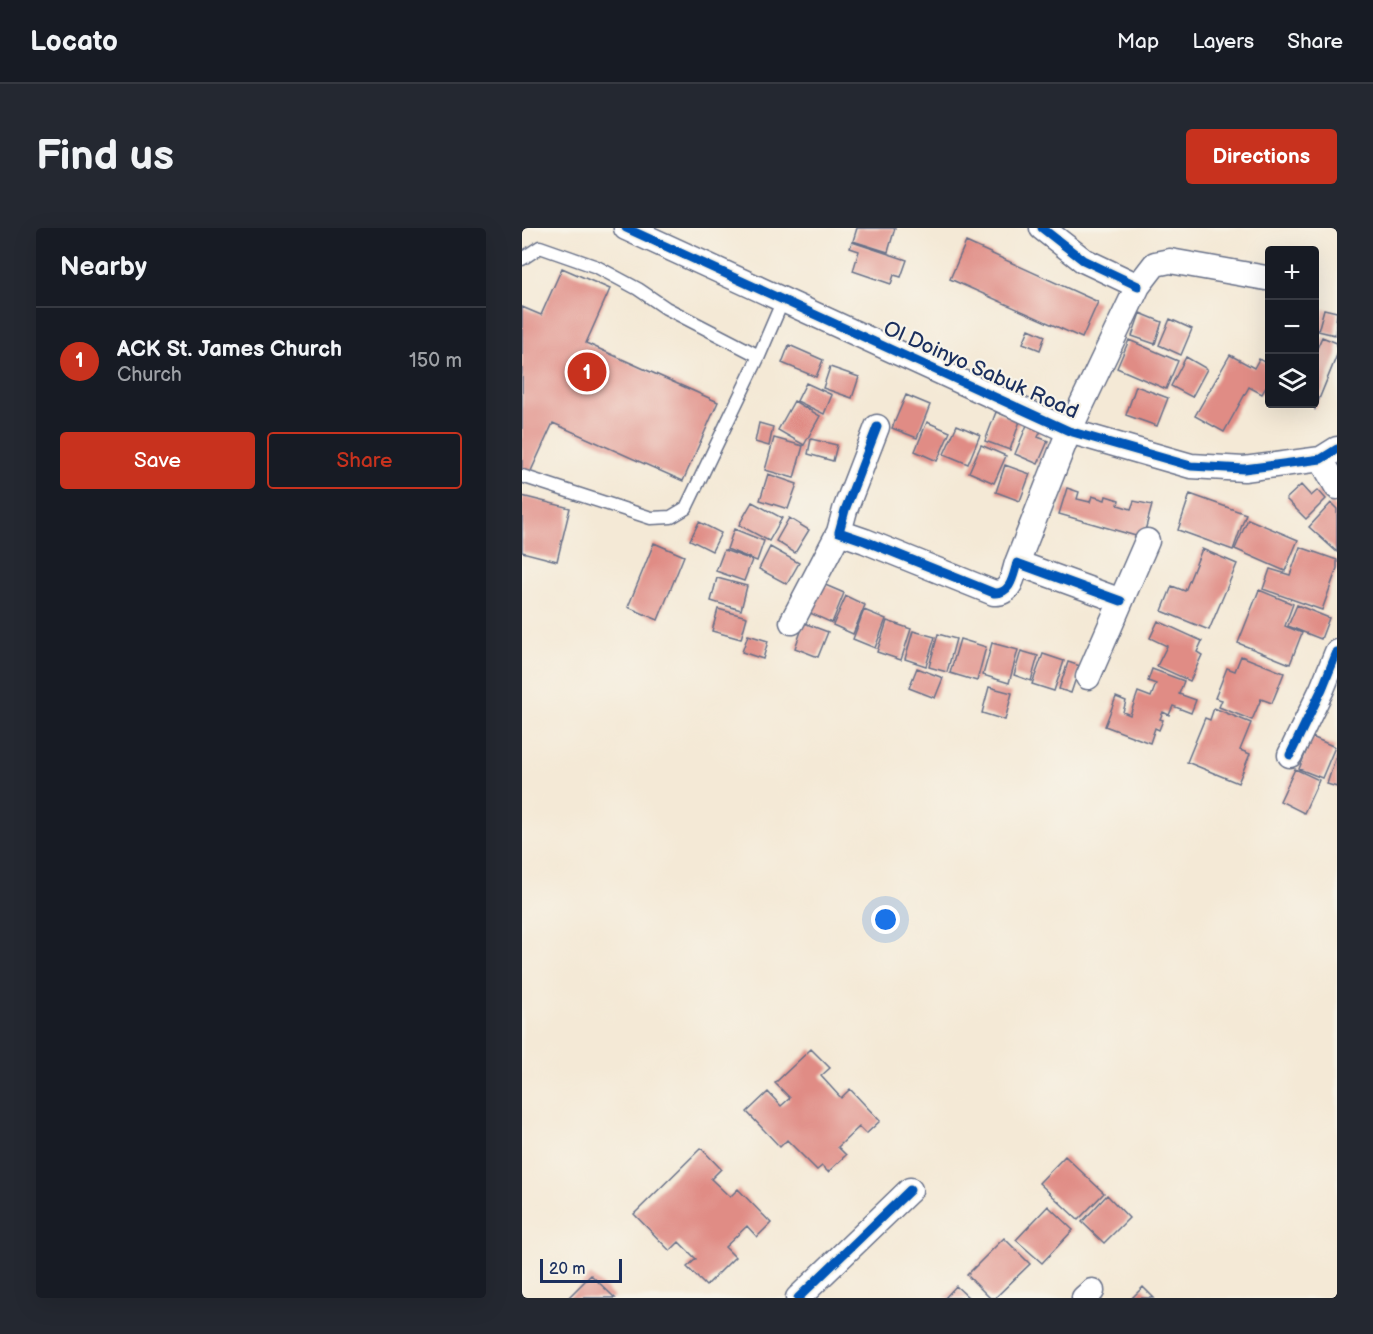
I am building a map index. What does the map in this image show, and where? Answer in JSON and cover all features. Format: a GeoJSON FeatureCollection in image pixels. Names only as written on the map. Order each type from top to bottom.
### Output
{"type":"FeatureCollection","features":[{"type":"Feature","properties":{"kind":"street"},"geometry":{"type":"LineString","coordinates":[[1042,228],[1083,260],[1138,286]]}},
{"type":"Feature","properties":{"kind":"street","name":"Ol Doinyo Sabuk Road"},"geometry":{"type":"LineString","coordinates":[[633,229],[1069,431],[1191,466],[1244,469],[1329,454]]}},
{"type":"Feature","properties":{"kind":"street"},"geometry":{"type":"LineString","coordinates":[[839,532],[994,593],[1002,594],[1007,590],[1069,431],[1138,286],[1155,264],[1170,261],[1265,278]]}},
{"type":"Feature","properties":{"kind":"street"},"geometry":{"type":"LineString","coordinates":[[792,622],[839,532],[845,510],[877,427]]}},
{"type":"Feature","properties":{"kind":"street"},"geometry":{"type":"LineString","coordinates":[[1329,454],[1337,487]]}},
{"type":"Feature","properties":{"kind":"street"},"geometry":{"type":"LineString","coordinates":[[1088,677],[1147,542]]}},
{"type":"Feature","properties":{"kind":"street"},"geometry":{"type":"LineString","coordinates":[[1017,563],[1121,601]]}},
{"type":"Feature","properties":{"kind":"street"},"geometry":{"type":"LineString","coordinates":[[1290,755],[1330,690],[1337,652]]}},
{"type":"Feature","properties":{"kind":"street"},"geometry":{"type":"LineString","coordinates":[[798,1298],[910,1190]]}},
{"type":"Feature","properties":{"kind":"lane"},"geometry":{"type":"LineString","coordinates":[[522,259],[540,247],[597,267],[638,289],[666,308],[759,356]]}},
{"type":"Feature","properties":{"kind":"lane"},"geometry":{"type":"LineString","coordinates":[[522,476],[651,518],[671,517],[686,508],[759,356],[783,300]]}},
{"type":"Feature","properties":{"kind":"building"},"geometry":{"type":"Polygon","coordinates":[[[857,228],[895,228],[888,252],[853,241],[857,228]]]}},
{"type":"Feature","properties":{"kind":"building"},"geometry":{"type":"Polygon","coordinates":[[[852,242],[907,260],[901,277],[894,275],[891,284],[853,271],[859,251],[850,248],[852,242]]]}},
{"type":"Feature","properties":{"kind":"building"},"geometry":{"type":"Polygon","coordinates":[[[966,242],[1098,302],[1082,338],[950,279],[966,242]]]}},
{"type":"Feature","properties":{"kind":"building"},"geometry":{"type":"Polygon","coordinates":[[[562,268],[610,289],[586,343],[718,402],[683,481],[553,423],[530,473],[522,470],[522,307],[541,315],[562,268]]]}},
{"type":"Feature","properties":{"kind":"building"},"geometry":{"type":"Polygon","coordinates":[[[1324,309],[1337,312],[1335,335],[1319,331],[1324,309]]]}},
{"type":"Feature","properties":{"kind":"building"},"geometry":{"type":"Polygon","coordinates":[[[1140,313],[1162,322],[1155,344],[1132,336],[1140,313]]]}},
{"type":"Feature","properties":{"kind":"building"},"geometry":{"type":"Polygon","coordinates":[[[1170,319],[1192,329],[1181,355],[1159,345],[1170,319]]]}},
{"type":"Feature","properties":{"kind":"building"},"geometry":{"type":"Polygon","coordinates":[[[1029,329],[1045,336],[1040,350],[1023,343],[1029,329]]]}},
{"type":"Feature","properties":{"kind":"building"},"geometry":{"type":"Polygon","coordinates":[[[1322,337],[1337,343],[1337,355],[1319,399],[1319,354],[1322,337]]]}},
{"type":"Feature","properties":{"kind":"building"},"geometry":{"type":"Polygon","coordinates":[[[1129,340],[1178,361],[1166,389],[1117,368],[1129,340]]]}},
{"type":"Feature","properties":{"kind":"building"},"geometry":{"type":"Polygon","coordinates":[[[789,345],[823,360],[816,377],[782,363],[789,345]]]}},
{"type":"Feature","properties":{"kind":"building"},"geometry":{"type":"Polygon","coordinates":[[[1230,355],[1254,368],[1259,359],[1265,362],[1265,389],[1262,394],[1249,387],[1224,432],[1195,416],[1230,355]]]}},
{"type":"Feature","properties":{"kind":"building"},"geometry":{"type":"Polygon","coordinates":[[[1186,357],[1207,369],[1192,397],[1171,386],[1186,357]]]}},
{"type":"Feature","properties":{"kind":"building"},"geometry":{"type":"Polygon","coordinates":[[[830,367],[859,377],[852,398],[823,388],[830,367]]]}},
{"type":"Feature","properties":{"kind":"building"},"geometry":{"type":"Polygon","coordinates":[[[806,383],[832,395],[824,414],[797,401],[806,383]]]}},
{"type":"Feature","properties":{"kind":"building"},"geometry":{"type":"Polygon","coordinates":[[[1136,386],[1168,398],[1157,426],[1126,415],[1136,386]]]}},
{"type":"Feature","properties":{"kind":"building"},"geometry":{"type":"Polygon","coordinates":[[[906,395],[930,405],[917,438],[892,428],[906,395]]]}},
{"type":"Feature","properties":{"kind":"building"},"geometry":{"type":"Polygon","coordinates":[[[794,401],[820,416],[804,445],[778,430],[794,401]]]}},
{"type":"Feature","properties":{"kind":"building"},"geometry":{"type":"Polygon","coordinates":[[[996,412],[1020,421],[1010,450],[985,441],[996,412]]]}},
{"type":"Feature","properties":{"kind":"building"},"geometry":{"type":"Polygon","coordinates":[[[1029,420],[1043,427],[1038,437],[1048,441],[1038,464],[1015,454],[1029,420]]]}},
{"type":"Feature","properties":{"kind":"building"},"geometry":{"type":"Polygon","coordinates":[[[927,422],[950,432],[937,461],[915,451],[927,422]]]}},
{"type":"Feature","properties":{"kind":"building"},"geometry":{"type":"Polygon","coordinates":[[[759,423],[773,427],[769,446],[755,442],[759,423]]]}},
{"type":"Feature","properties":{"kind":"building"},"geometry":{"type":"Polygon","coordinates":[[[957,425],[980,435],[968,464],[944,454],[957,425]]]}},
{"type":"Feature","properties":{"kind":"building"},"geometry":{"type":"Polygon","coordinates":[[[774,438],[803,446],[794,478],[765,470],[774,438]]]}},
{"type":"Feature","properties":{"kind":"building"},"geometry":{"type":"Polygon","coordinates":[[[811,439],[837,445],[833,461],[808,454],[811,439]]]}},
{"type":"Feature","properties":{"kind":"building"},"geometry":{"type":"Polygon","coordinates":[[[981,445],[1006,456],[994,483],[969,472],[981,445]]]}},
{"type":"Feature","properties":{"kind":"building"},"geometry":{"type":"Polygon","coordinates":[[[1005,465],[1030,474],[1020,501],[996,492],[1005,465]]]}},
{"type":"Feature","properties":{"kind":"building"},"geometry":{"type":"Polygon","coordinates":[[[768,474],[797,484],[788,509],[760,500],[768,474]]]}},
{"type":"Feature","properties":{"kind":"building"},"geometry":{"type":"Polygon","coordinates":[[[1301,485],[1311,496],[1318,490],[1326,499],[1306,519],[1286,499],[1301,485]]]}},
{"type":"Feature","properties":{"kind":"building"},"geometry":{"type":"Polygon","coordinates":[[[1067,488],[1079,492],[1077,499],[1090,502],[1092,496],[1105,500],[1106,496],[1119,500],[1118,505],[1131,509],[1134,501],[1152,505],[1143,538],[1059,514],[1067,488]]]}},
{"type":"Feature","properties":{"kind":"building"},"geometry":{"type":"Polygon","coordinates":[[[1190,494],[1246,514],[1233,550],[1178,530],[1190,494]]]}},
{"type":"Feature","properties":{"kind":"building"},"geometry":{"type":"Polygon","coordinates":[[[522,496],[570,508],[557,561],[522,552],[522,496]]]}},
{"type":"Feature","properties":{"kind":"building"},"geometry":{"type":"Polygon","coordinates":[[[752,502],[782,518],[769,541],[739,525],[752,502]]]}},
{"type":"Feature","properties":{"kind":"building"},"geometry":{"type":"Polygon","coordinates":[[[1331,503],[1337,509],[1337,552],[1309,527],[1331,503]]]}},
{"type":"Feature","properties":{"kind":"building"},"geometry":{"type":"Polygon","coordinates":[[[789,518],[809,530],[795,553],[776,541],[789,518]]]}},
{"type":"Feature","properties":{"kind":"building"},"geometry":{"type":"Polygon","coordinates":[[[1248,519],[1298,540],[1285,571],[1235,549],[1248,519]]]}},
{"type":"Feature","properties":{"kind":"building"},"geometry":{"type":"Polygon","coordinates":[[[699,522],[721,533],[712,551],[690,540],[699,522]]]}},
{"type":"Feature","properties":{"kind":"building"},"geometry":{"type":"Polygon","coordinates":[[[734,529],[764,541],[757,561],[727,549],[734,529]]]}},
{"type":"Feature","properties":{"kind":"building"},"geometry":{"type":"Polygon","coordinates":[[[654,543],[684,556],[658,620],[628,607],[654,543]]]}},
{"type":"Feature","properties":{"kind":"building"},"geometry":{"type":"Polygon","coordinates":[[[770,547],[799,563],[787,584],[759,569],[770,547]]]}},
{"type":"Feature","properties":{"kind":"building"},"geometry":{"type":"Polygon","coordinates":[[[1300,547],[1337,560],[1337,568],[1322,610],[1263,589],[1270,569],[1290,575],[1300,547]]]}},
{"type":"Feature","properties":{"kind":"building"},"geometry":{"type":"Polygon","coordinates":[[[1202,549],[1237,564],[1209,630],[1162,611],[1172,586],[1185,591],[1202,549]]]}},
{"type":"Feature","properties":{"kind":"building"},"geometry":{"type":"Polygon","coordinates":[[[724,550],[752,560],[744,581],[716,571],[724,550]]]}},
{"type":"Feature","properties":{"kind":"building"},"geometry":{"type":"Polygon","coordinates":[[[717,578],[747,586],[741,610],[711,601],[717,578]]]}},
{"type":"Feature","properties":{"kind":"building"},"geometry":{"type":"Polygon","coordinates":[[[823,584],[844,593],[832,623],[810,613],[823,584]]]}},
{"type":"Feature","properties":{"kind":"building"},"geometry":{"type":"Polygon","coordinates":[[[1259,590],[1293,604],[1285,626],[1302,633],[1290,664],[1238,643],[1259,590]]]}},
{"type":"Feature","properties":{"kind":"building"},"geometry":{"type":"Polygon","coordinates":[[[846,596],[865,605],[853,634],[833,625],[846,596]]]}},
{"type":"Feature","properties":{"kind":"building"},"geometry":{"type":"Polygon","coordinates":[[[1297,605],[1329,618],[1321,639],[1288,626],[1297,605]]]}},
{"type":"Feature","properties":{"kind":"building"},"geometry":{"type":"Polygon","coordinates":[[[718,609],[747,617],[741,639],[712,631],[718,609]]]}},
{"type":"Feature","properties":{"kind":"building"},"geometry":{"type":"Polygon","coordinates":[[[864,610],[886,619],[875,648],[853,639],[864,610]]]}},
{"type":"Feature","properties":{"kind":"building"},"geometry":{"type":"Polygon","coordinates":[[[887,621],[911,629],[901,660],[877,652],[887,621]]]}},
{"type":"Feature","properties":{"kind":"building"},"geometry":{"type":"Polygon","coordinates":[[[1158,621],[1202,641],[1197,652],[1202,655],[1190,681],[1157,666],[1167,646],[1150,638],[1158,621]]]}},
{"type":"Feature","properties":{"kind":"building"},"geometry":{"type":"Polygon","coordinates":[[[804,623],[828,632],[818,657],[795,648],[804,623]]]}},
{"type":"Feature","properties":{"kind":"building"},"geometry":{"type":"Polygon","coordinates":[[[913,631],[935,637],[926,666],[905,659],[913,631]]]}},
{"type":"Feature","properties":{"kind":"building"},"geometry":{"type":"Polygon","coordinates":[[[938,634],[956,639],[947,672],[929,667],[938,634]]]}},
{"type":"Feature","properties":{"kind":"building"},"geometry":{"type":"Polygon","coordinates":[[[748,635],[768,641],[763,659],[742,652],[748,635]]]}},
{"type":"Feature","properties":{"kind":"building"},"geometry":{"type":"Polygon","coordinates":[[[960,639],[986,647],[977,681],[950,673],[960,639]]]}},
{"type":"Feature","properties":{"kind":"building"},"geometry":{"type":"Polygon","coordinates":[[[992,643],[1018,650],[1009,683],[983,675],[992,643]]]}},
{"type":"Feature","properties":{"kind":"building"},"geometry":{"type":"Polygon","coordinates":[[[1021,651],[1038,656],[1031,681],[1014,675],[1021,651]]]}},
{"type":"Feature","properties":{"kind":"building"},"geometry":{"type":"Polygon","coordinates":[[[1043,654],[1064,661],[1054,691],[1032,684],[1043,654]]]}},
{"type":"Feature","properties":{"kind":"building"},"geometry":{"type":"Polygon","coordinates":[[[1241,656],[1284,673],[1272,703],[1261,699],[1252,720],[1219,707],[1222,700],[1215,698],[1227,668],[1235,671],[1241,656]]]}},
{"type":"Feature","properties":{"kind":"building"},"geometry":{"type":"Polygon","coordinates":[[[1068,662],[1080,666],[1071,693],[1059,689],[1068,662]]]}},
{"type":"Feature","properties":{"kind":"building"},"geometry":{"type":"Polygon","coordinates":[[[917,668],[943,678],[935,698],[909,688],[917,668]]]}},
{"type":"Feature","properties":{"kind":"building"},"geometry":{"type":"Polygon","coordinates":[[[1152,669],[1184,681],[1179,694],[1196,700],[1191,713],[1173,706],[1169,715],[1163,712],[1159,730],[1155,728],[1150,743],[1105,726],[1116,697],[1126,701],[1123,712],[1130,715],[1138,692],[1151,697],[1156,684],[1148,681],[1152,669]]]}},
{"type":"Feature","properties":{"kind":"building"},"geometry":{"type":"Polygon","coordinates":[[[989,687],[1012,693],[1005,720],[982,713],[989,687]]]}},
{"type":"Feature","properties":{"kind":"building"},"geometry":{"type":"Polygon","coordinates":[[[1214,708],[1251,723],[1240,750],[1250,754],[1238,783],[1187,762],[1205,718],[1210,720],[1214,708]]]}},
{"type":"Feature","properties":{"kind":"building"},"geometry":{"type":"Polygon","coordinates":[[[1312,737],[1335,747],[1322,778],[1299,769],[1312,737]]]}},
{"type":"Feature","properties":{"kind":"building"},"geometry":{"type":"Polygon","coordinates":[[[1337,753],[1337,787],[1327,784],[1337,753]]]}},
{"type":"Feature","properties":{"kind":"building"},"geometry":{"type":"Polygon","coordinates":[[[1295,769],[1319,780],[1304,813],[1280,801],[1295,769]]]}},
{"type":"Feature","properties":{"kind":"building"},"geometry":{"type":"Polygon","coordinates":[[[811,1049],[830,1068],[821,1076],[841,1098],[850,1089],[880,1121],[866,1134],[859,1127],[838,1147],[846,1155],[828,1172],[822,1166],[817,1170],[787,1140],[780,1147],[747,1112],[768,1092],[781,1106],[790,1098],[775,1083],[811,1049]]]}},
{"type":"Feature","properties":{"kind":"building"},"geometry":{"type":"Polygon","coordinates":[[[701,1148],[721,1169],[711,1179],[730,1197],[738,1189],[771,1223],[757,1237],[747,1226],[725,1247],[735,1257],[706,1286],[687,1267],[696,1259],[679,1242],[670,1251],[634,1214],[701,1148]]]}},
{"type":"Feature","properties":{"kind":"building"},"geometry":{"type":"Polygon","coordinates":[[[1065,1156],[1104,1193],[1078,1220],[1039,1183],[1065,1156]]]}},
{"type":"Feature","properties":{"kind":"building"},"geometry":{"type":"Polygon","coordinates":[[[1107,1195],[1129,1218],[1104,1243],[1082,1222],[1107,1195]]]}},
{"type":"Feature","properties":{"kind":"building"},"geometry":{"type":"Polygon","coordinates":[[[1048,1206],[1073,1230],[1042,1263],[1016,1240],[1048,1206]]]}},
{"type":"Feature","properties":{"kind":"building"},"geometry":{"type":"Polygon","coordinates":[[[1004,1238],[1030,1264],[995,1298],[990,1298],[967,1275],[1004,1238]]]}},
{"type":"Feature","properties":{"kind":"building"},"geometry":{"type":"Polygon","coordinates":[[[591,1275],[615,1298],[568,1298],[591,1275]]]}},
{"type":"Feature","properties":{"kind":"building"},"geometry":{"type":"Polygon","coordinates":[[[956,1286],[969,1298],[945,1298],[956,1286]]]}},
{"type":"Feature","properties":{"kind":"building"},"geometry":{"type":"Polygon","coordinates":[[[1143,1287],[1154,1298],[1132,1298],[1143,1287]]]}},
{"type":"Feature","properties":{"kind":"cycle path"},"geometry":{"type":"LineString","coordinates":[[626,228],[1069,431],[1191,466],[1244,469],[1321,459],[1337,449]]}},
{"type":"Feature","properties":{"kind":"cycle path"},"geometry":{"type":"LineString","coordinates":[[1042,228],[1083,260],[1138,286]]}},
{"type":"Feature","properties":{"kind":"cycle path"},"geometry":{"type":"LineString","coordinates":[[877,427],[845,510],[839,532],[994,593],[1000,593],[1008,587],[1017,563],[1121,601]]}},
{"type":"Feature","properties":{"kind":"cycle path"},"geometry":{"type":"LineString","coordinates":[[1290,755],[1337,652]]}},
{"type":"Feature","properties":{"kind":"cycle path"},"geometry":{"type":"LineString","coordinates":[[798,1298],[910,1190]]}},
{"type":"Feature","properties":{"kind":"place","name":"ACK St. James Church"},"geometry":{"type":"Point","coordinates":[587,372]}}]}
